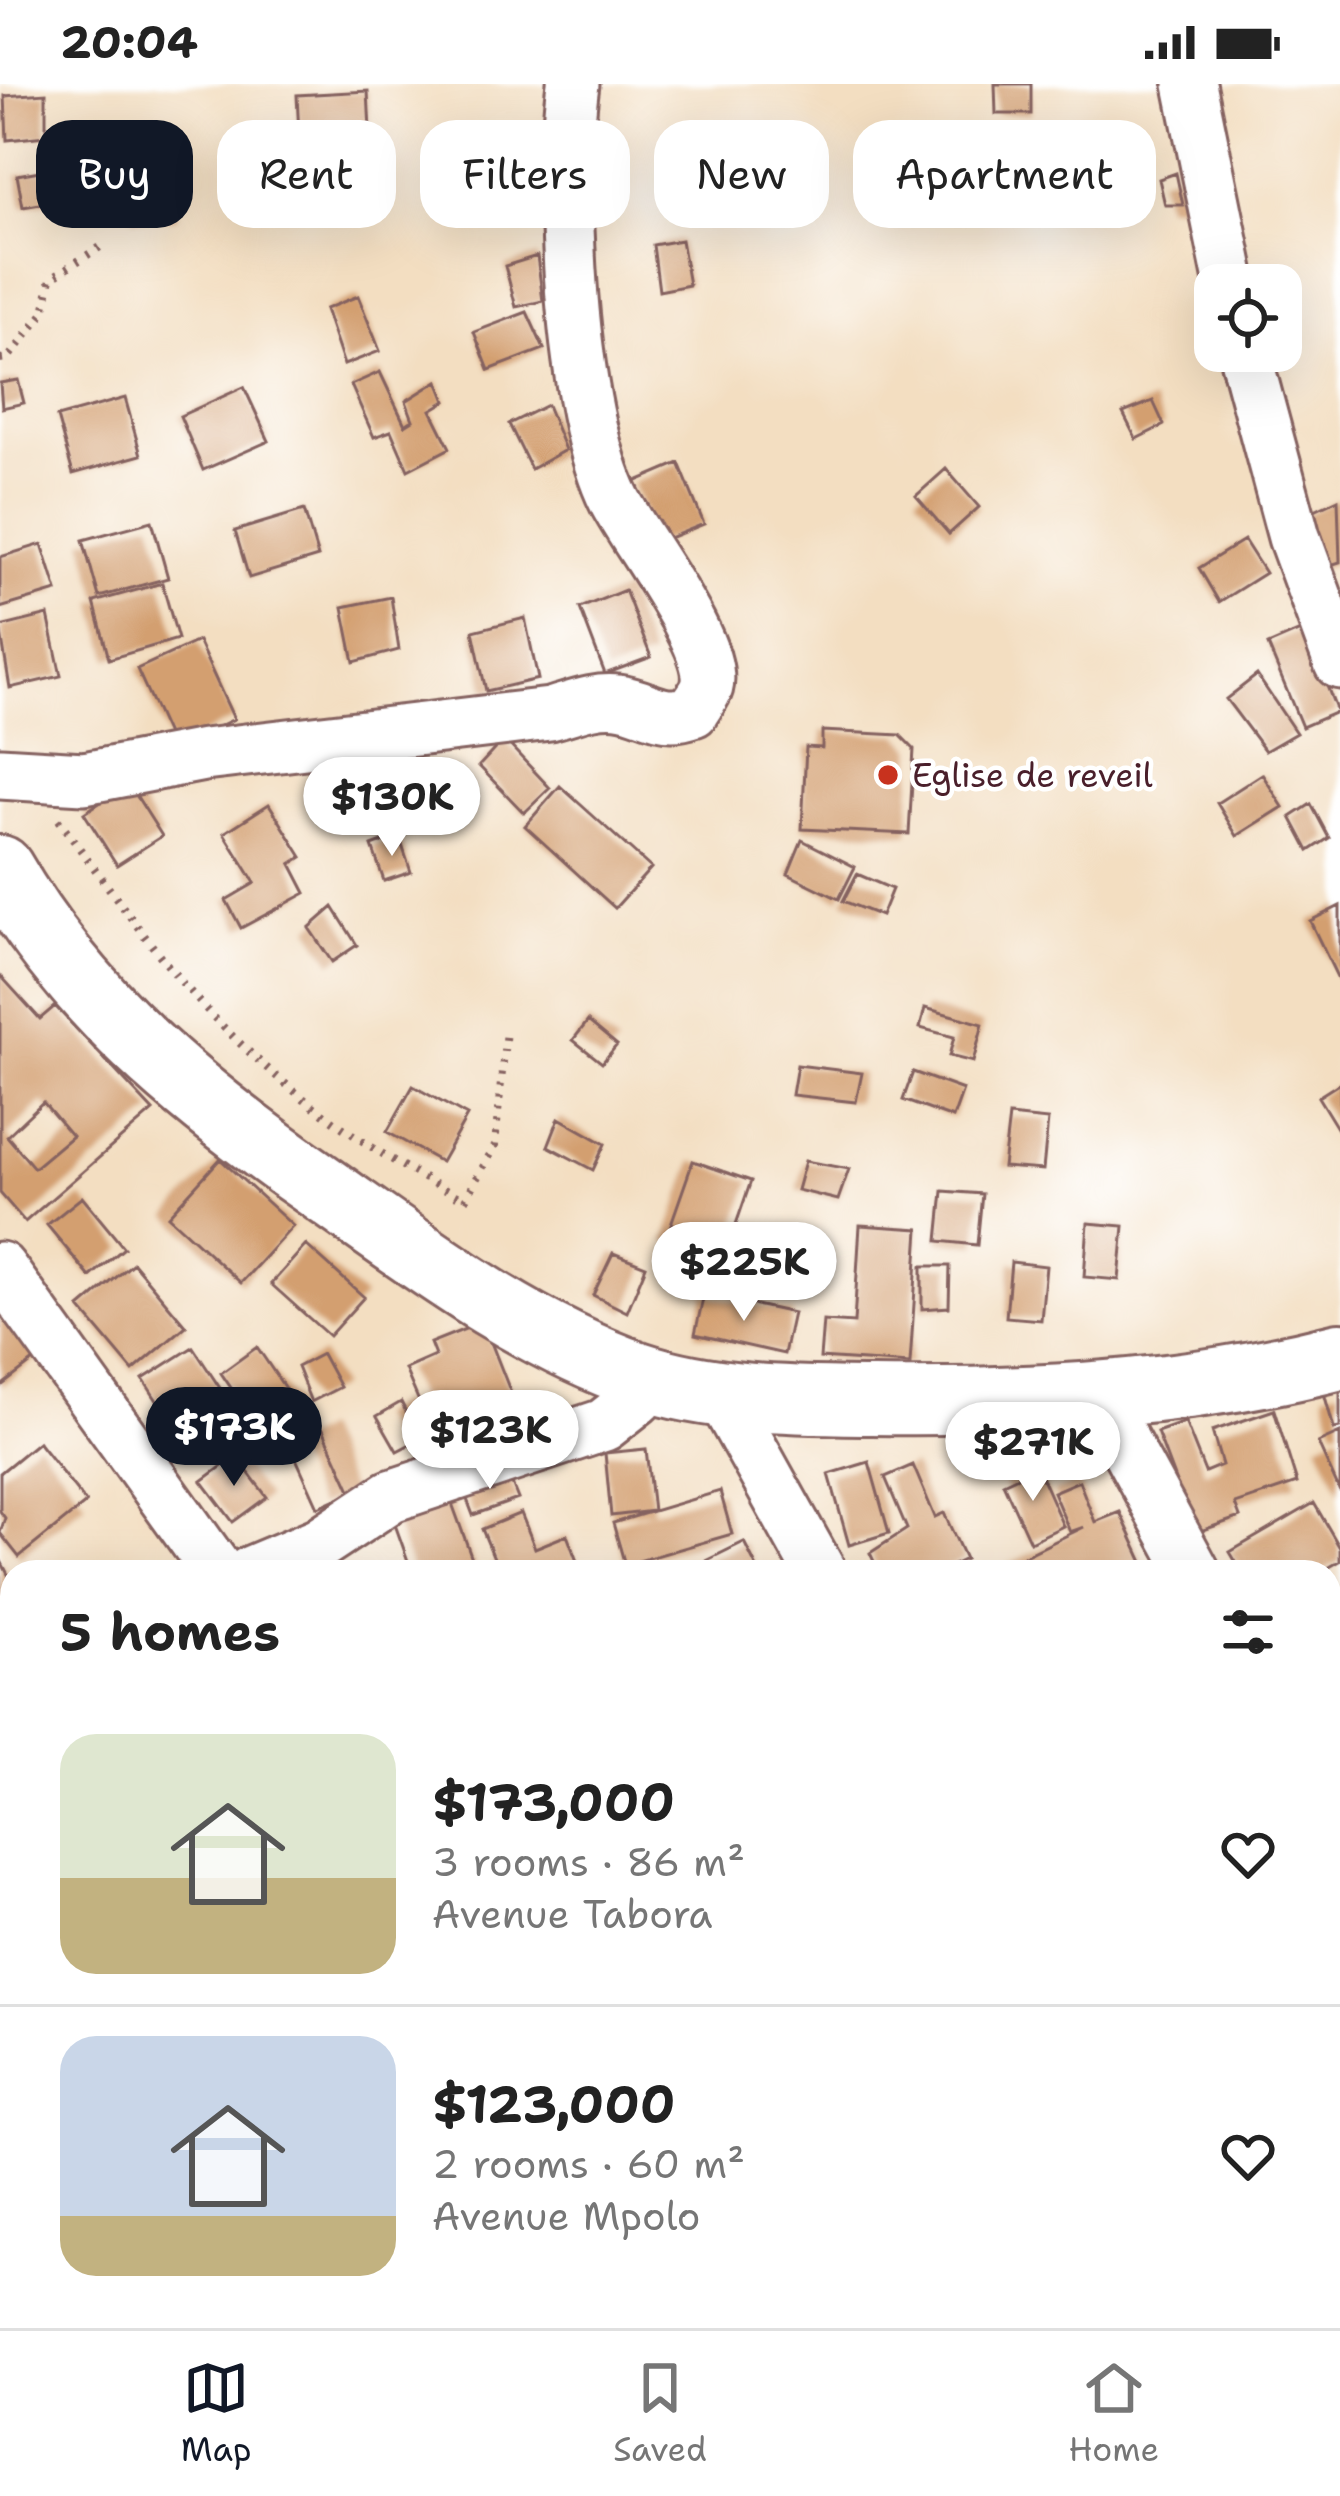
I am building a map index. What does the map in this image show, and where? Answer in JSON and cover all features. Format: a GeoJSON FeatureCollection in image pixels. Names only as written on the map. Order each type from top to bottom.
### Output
{"type":"FeatureCollection","features":[{"type":"Feature","properties":{"kind":"highway"},"geometry":{"type":"LineString","coordinates":[[0,869],[37,934],[96,1004],[160,1068],[271,1153],[503,1310],[579,1352],[642,1376],[721,1394],[964,1402],[1243,1381],[1340,1356]]}},
{"type":"Feature","properties":{"kind":"street"},"geometry":{"type":"LineString","coordinates":[[12,775],[84,778],[148,770],[204,755],[550,714],[596,701],[622,701],[671,718],[693,711],[707,686],[706,659],[680,602],[612,496],[580,378],[570,242],[573,84]]}},
{"type":"Feature","properties":{"kind":"street"},"geometry":{"type":"LineString","coordinates":[[1190,84],[1227,264]]}},
{"type":"Feature","properties":{"kind":"street"},"geometry":{"type":"LineString","coordinates":[[1250,372],[1294,538],[1340,663]]}},
{"type":"Feature","properties":{"kind":"street"},"geometry":{"type":"LineString","coordinates":[[0,1268],[209,1560]]}},
{"type":"Feature","properties":{"kind":"street"},"geometry":{"type":"LineString","coordinates":[[279,1560],[320,1543],[410,1488],[604,1425],[638,1399],[642,1376]]}},
{"type":"Feature","properties":{"kind":"street"},"geometry":{"type":"LineString","coordinates":[[721,1394],[813,1560]]}},
{"type":"Feature","properties":{"kind":"street"},"geometry":{"type":"LineString","coordinates":[[1098,1395],[1187,1560]]}},
{"type":"Feature","properties":{"kind":"path"},"geometry":{"type":"LineString","coordinates":[[0,359],[8,358],[44,313],[51,278],[105,244]]}},
{"type":"Feature","properties":{"kind":"path"},"geometry":{"type":"LineString","coordinates":[[12,775],[205,1008],[302,1101],[404,1170],[465,1200],[495,1145],[506,1030]]}},
{"type":"Feature","properties":{"kind":"building"},"geometry":{"type":"Polygon","coordinates":[[[995,84],[1031,84],[1031,114],[996,114],[995,84]]]}},
{"type":"Feature","properties":{"kind":"building"},"geometry":{"type":"Polygon","coordinates":[[[368,91],[369,120],[298,120],[297,95],[368,91]]]}},
{"type":"Feature","properties":{"kind":"building"},"geometry":{"type":"Polygon","coordinates":[[[46,93],[46,120],[36,120],[36,137],[7,140],[5,96],[46,93]]]}},
{"type":"Feature","properties":{"kind":"building"},"geometry":{"type":"Polygon","coordinates":[[[36,172],[36,205],[23,207],[17,175],[36,172]]]}},
{"type":"Feature","properties":{"kind":"building"},"geometry":{"type":"Polygon","coordinates":[[[1176,173],[1183,205],[1165,205],[1159,179],[1176,173]]]}},
{"type":"Feature","properties":{"kind":"building"},"geometry":{"type":"Polygon","coordinates":[[[681,240],[689,285],[659,291],[653,245],[681,240]]]}},
{"type":"Feature","properties":{"kind":"building"},"geometry":{"type":"Polygon","coordinates":[[[537,256],[543,301],[516,307],[505,266],[537,256]]]}},
{"type":"Feature","properties":{"kind":"building"},"geometry":{"type":"Polygon","coordinates":[[[358,296],[380,351],[344,365],[325,309],[358,296]]]}},
{"type":"Feature","properties":{"kind":"building"},"geometry":{"type":"Polygon","coordinates":[[[527,312],[544,349],[489,370],[474,332],[527,312]]]}},
{"type":"Feature","properties":{"kind":"building"},"geometry":{"type":"Polygon","coordinates":[[[380,372],[405,425],[413,420],[406,401],[438,381],[446,401],[431,410],[450,448],[408,470],[391,431],[374,437],[351,385],[380,372]]]}},
{"type":"Feature","properties":{"kind":"building"},"geometry":{"type":"Polygon","coordinates":[[[18,380],[24,403],[2,408],[0,383],[18,380]]]}},
{"type":"Feature","properties":{"kind":"building"},"geometry":{"type":"Polygon","coordinates":[[[244,387],[269,441],[203,470],[180,416],[244,387]]]}},
{"type":"Feature","properties":{"kind":"building"},"geometry":{"type":"Polygon","coordinates":[[[125,398],[141,455],[73,474],[57,417],[125,398]]]}},
{"type":"Feature","properties":{"kind":"building"},"geometry":{"type":"Polygon","coordinates":[[[1153,401],[1164,425],[1136,439],[1123,413],[1153,401]]]}},
{"type":"Feature","properties":{"kind":"building"},"geometry":{"type":"Polygon","coordinates":[[[547,405],[565,450],[531,469],[509,424],[547,405]]]}},
{"type":"Feature","properties":{"kind":"building"},"geometry":{"type":"Polygon","coordinates":[[[679,463],[704,524],[657,543],[632,483],[679,463]]]}},
{"type":"Feature","properties":{"kind":"building"},"geometry":{"type":"Polygon","coordinates":[[[946,469],[979,507],[949,534],[916,496],[946,469]]]}},
{"type":"Feature","properties":{"kind":"building"},"geometry":{"type":"Polygon","coordinates":[[[1338,499],[1340,562],[1321,568],[1300,517],[1338,499]]]}},
{"type":"Feature","properties":{"kind":"building"},"geometry":{"type":"Polygon","coordinates":[[[304,510],[318,557],[249,578],[235,531],[304,510]]]}},
{"type":"Feature","properties":{"kind":"building"},"geometry":{"type":"Polygon","coordinates":[[[152,521],[168,578],[99,597],[83,540],[152,521]]]}},
{"type":"Feature","properties":{"kind":"building"},"geometry":{"type":"Polygon","coordinates":[[[1244,540],[1265,573],[1219,602],[1199,568],[1244,540]]]}},
{"type":"Feature","properties":{"kind":"building"},"geometry":{"type":"Polygon","coordinates":[[[42,544],[57,591],[0,608],[0,557],[42,544]]]}},
{"type":"Feature","properties":{"kind":"building"},"geometry":{"type":"Polygon","coordinates":[[[162,583],[178,639],[109,659],[94,602],[162,583]]]}},
{"type":"Feature","properties":{"kind":"building"},"geometry":{"type":"Polygon","coordinates":[[[625,590],[651,657],[605,674],[580,608],[625,590]]]}},
{"type":"Feature","properties":{"kind":"building"},"geometry":{"type":"Polygon","coordinates":[[[391,597],[399,650],[354,662],[343,607],[391,597]]]}},
{"type":"Feature","properties":{"kind":"building"},"geometry":{"type":"Polygon","coordinates":[[[48,615],[61,676],[10,688],[0,627],[48,615]]]}},
{"type":"Feature","properties":{"kind":"building"},"geometry":{"type":"Polygon","coordinates":[[[525,618],[538,679],[486,691],[473,631],[525,618]]]}},
{"type":"Feature","properties":{"kind":"building"},"geometry":{"type":"Polygon","coordinates":[[[1305,629],[1337,712],[1302,727],[1268,645],[1305,629]]]}},
{"type":"Feature","properties":{"kind":"building"},"geometry":{"type":"Polygon","coordinates":[[[198,641],[234,719],[173,748],[137,669],[198,641]]]}},
{"type":"Feature","properties":{"kind":"building"},"geometry":{"type":"Polygon","coordinates":[[[1257,675],[1296,733],[1265,751],[1226,699],[1257,675]]]}},
{"type":"Feature","properties":{"kind":"building"},"geometry":{"type":"Polygon","coordinates":[[[822,731],[900,735],[914,749],[909,834],[802,829],[806,747],[822,748],[822,731]]]}},
{"type":"Feature","properties":{"kind":"building"},"geometry":{"type":"Polygon","coordinates":[[[504,739],[550,788],[524,813],[479,766],[504,739]]]}},
{"type":"Feature","properties":{"kind":"building"},"geometry":{"type":"Polygon","coordinates":[[[364,761],[390,808],[353,827],[328,783],[364,761]]]}},
{"type":"Feature","properties":{"kind":"building"},"geometry":{"type":"Polygon","coordinates":[[[1262,774],[1283,807],[1237,836],[1217,803],[1262,774]]]}},
{"type":"Feature","properties":{"kind":"building"},"geometry":{"type":"Polygon","coordinates":[[[129,784],[162,836],[117,865],[84,813],[129,784]]]}},
{"type":"Feature","properties":{"kind":"building"},"geometry":{"type":"Polygon","coordinates":[[[560,786],[651,868],[615,908],[525,826],[560,786]]]}},
{"type":"Feature","properties":{"kind":"building"},"geometry":{"type":"Polygon","coordinates":[[[269,804],[302,857],[291,864],[306,893],[241,928],[226,900],[255,883],[224,833],[269,804]]]}},
{"type":"Feature","properties":{"kind":"building"},"geometry":{"type":"Polygon","coordinates":[[[1311,804],[1329,838],[1309,851],[1291,817],[1311,804]]]}},
{"type":"Feature","properties":{"kind":"building"},"geometry":{"type":"Polygon","coordinates":[[[399,836],[411,872],[384,881],[372,846],[399,836]]]}},
{"type":"Feature","properties":{"kind":"building"},"geometry":{"type":"Polygon","coordinates":[[[802,840],[855,867],[839,899],[788,874],[802,840]]]}},
{"type":"Feature","properties":{"kind":"building"},"geometry":{"type":"Polygon","coordinates":[[[857,874],[892,889],[881,916],[843,901],[857,874]]]}},
{"type":"Feature","properties":{"kind":"building"},"geometry":{"type":"Polygon","coordinates":[[[1340,906],[1340,983],[1310,921],[1340,906]]]}},
{"type":"Feature","properties":{"kind":"building"},"geometry":{"type":"Polygon","coordinates":[[[333,907],[357,945],[332,962],[309,928],[333,907]]]}},
{"type":"Feature","properties":{"kind":"building"},"geometry":{"type":"Polygon","coordinates":[[[0,975],[40,1019],[55,1006],[153,1111],[25,1222],[0,1193],[0,975]],[[43,1102],[7,1136],[34,1168],[72,1136],[43,1102]]]}},
{"type":"Feature","properties":{"kind":"building"},"geometry":{"type":"Polygon","coordinates":[[[925,1008],[983,1024],[973,1062],[949,1056],[954,1037],[920,1028],[925,1008]]]}},
{"type":"Feature","properties":{"kind":"building"},"geometry":{"type":"Polygon","coordinates":[[[588,1021],[617,1045],[602,1063],[573,1040],[588,1021]]]}},
{"type":"Feature","properties":{"kind":"building"},"geometry":{"type":"Polygon","coordinates":[[[797,1065],[862,1073],[856,1102],[792,1095],[797,1065]]]}},
{"type":"Feature","properties":{"kind":"building"},"geometry":{"type":"Polygon","coordinates":[[[913,1072],[963,1090],[953,1118],[903,1100],[913,1072]]]}},
{"type":"Feature","properties":{"kind":"building"},"geometry":{"type":"Polygon","coordinates":[[[1340,1083],[1340,1133],[1318,1097],[1340,1083]]]}},
{"type":"Feature","properties":{"kind":"building"},"geometry":{"type":"Polygon","coordinates":[[[413,1086],[467,1116],[441,1162],[387,1132],[413,1086]]]}},
{"type":"Feature","properties":{"kind":"building"},"geometry":{"type":"Polygon","coordinates":[[[1009,1116],[1048,1120],[1043,1170],[1003,1167],[1009,1116]]]}},
{"type":"Feature","properties":{"kind":"building"},"geometry":{"type":"Polygon","coordinates":[[[559,1118],[605,1144],[593,1170],[548,1146],[559,1118]]]}},
{"type":"Feature","properties":{"kind":"building"},"geometry":{"type":"Polygon","coordinates":[[[220,1159],[293,1226],[241,1283],[168,1216],[220,1159]]]}},
{"type":"Feature","properties":{"kind":"building"},"geometry":{"type":"Polygon","coordinates":[[[693,1161],[751,1181],[723,1262],[665,1241],[693,1161]]]}},
{"type":"Feature","properties":{"kind":"building"},"geometry":{"type":"Polygon","coordinates":[[[805,1161],[849,1169],[838,1200],[797,1190],[805,1161]]]}},
{"type":"Feature","properties":{"kind":"building"},"geometry":{"type":"Polygon","coordinates":[[[943,1191],[982,1194],[977,1245],[938,1241],[943,1191]]]}},
{"type":"Feature","properties":{"kind":"building"},"geometry":{"type":"Polygon","coordinates":[[[82,1197],[124,1248],[90,1277],[47,1225],[82,1197]]]}},
{"type":"Feature","properties":{"kind":"building"},"geometry":{"type":"Polygon","coordinates":[[[1088,1223],[1124,1226],[1119,1280],[1084,1277],[1088,1223]]]}},
{"type":"Feature","properties":{"kind":"building"},"geometry":{"type":"Polygon","coordinates":[[[860,1225],[919,1229],[910,1364],[820,1358],[823,1321],[854,1323],[860,1225]]]}},
{"type":"Feature","properties":{"kind":"building"},"geometry":{"type":"Polygon","coordinates":[[[306,1245],[364,1297],[329,1336],[271,1284],[306,1245]]]}},
{"type":"Feature","properties":{"kind":"building"},"geometry":{"type":"Polygon","coordinates":[[[613,1253],[646,1266],[627,1312],[593,1295],[613,1253]]]}},
{"type":"Feature","properties":{"kind":"building"},"geometry":{"type":"Polygon","coordinates":[[[1011,1262],[1046,1266],[1041,1320],[1006,1317],[1011,1262]]]}},
{"type":"Feature","properties":{"kind":"building"},"geometry":{"type":"Polygon","coordinates":[[[133,1263],[186,1326],[133,1371],[80,1308],[133,1263]]]}},
{"type":"Feature","properties":{"kind":"building"},"geometry":{"type":"Polygon","coordinates":[[[922,1266],[950,1266],[949,1307],[922,1309],[922,1266]]]}},
{"type":"Feature","properties":{"kind":"building"},"geometry":{"type":"Polygon","coordinates":[[[704,1294],[793,1313],[784,1354],[695,1334],[704,1294]]]}},
{"type":"Feature","properties":{"kind":"building"},"geometry":{"type":"Polygon","coordinates":[[[0,1306],[39,1357],[0,1387],[0,1306]]]}},
{"type":"Feature","properties":{"kind":"building"},"geometry":{"type":"Polygon","coordinates":[[[483,1322],[518,1411],[439,1448],[405,1369],[435,1356],[430,1343],[483,1322]]]}},
{"type":"Feature","properties":{"kind":"building"},"geometry":{"type":"Polygon","coordinates":[[[193,1347],[237,1414],[187,1447],[143,1379],[193,1347]]]}},
{"type":"Feature","properties":{"kind":"building"},"geometry":{"type":"Polygon","coordinates":[[[257,1347],[297,1406],[260,1430],[221,1373],[257,1347]]]}},
{"type":"Feature","properties":{"kind":"building"},"geometry":{"type":"Polygon","coordinates":[[[322,1354],[340,1387],[311,1402],[297,1367],[322,1354]]]}},
{"type":"Feature","properties":{"kind":"building"},"geometry":{"type":"Polygon","coordinates":[[[1340,1389],[1340,1428],[1334,1429],[1324,1393],[1340,1389]]]}},
{"type":"Feature","properties":{"kind":"building"},"geometry":{"type":"Polygon","coordinates":[[[401,1402],[420,1439],[397,1451],[377,1416],[401,1402]]]}},
{"type":"Feature","properties":{"kind":"building"},"geometry":{"type":"Polygon","coordinates":[[[1274,1410],[1297,1483],[1235,1504],[1240,1517],[1195,1533],[1157,1432],[1185,1422],[1205,1472],[1222,1465],[1212,1431],[1274,1410]]]}},
{"type":"Feature","properties":{"kind":"building"},"geometry":{"type":"Polygon","coordinates":[[[323,1429],[352,1492],[318,1507],[290,1445],[323,1429]]]}},
{"type":"Feature","properties":{"kind":"building"},"geometry":{"type":"Polygon","coordinates":[[[1340,1433],[1340,1492],[1318,1443],[1340,1433]]]}},
{"type":"Feature","properties":{"kind":"building"},"geometry":{"type":"Polygon","coordinates":[[[38,1442],[86,1503],[19,1557],[0,1533],[5,1518],[0,1511],[0,1473],[38,1442]]]}},
{"type":"Feature","properties":{"kind":"building"},"geometry":{"type":"Polygon","coordinates":[[[646,1449],[653,1511],[611,1516],[605,1453],[646,1449]]]}},
{"type":"Feature","properties":{"kind":"building"},"geometry":{"type":"Polygon","coordinates":[[[236,1456],[267,1497],[233,1522],[202,1481],[236,1456]]]}},
{"type":"Feature","properties":{"kind":"building"},"geometry":{"type":"Polygon","coordinates":[[[869,1462],[889,1533],[849,1545],[829,1474],[869,1462]]]}},
{"type":"Feature","properties":{"kind":"building"},"geometry":{"type":"Polygon","coordinates":[[[913,1465],[935,1517],[944,1513],[965,1559],[873,1560],[870,1553],[907,1529],[885,1477],[913,1465]]]}},
{"type":"Feature","properties":{"kind":"building"},"geometry":{"type":"Polygon","coordinates":[[[1037,1467],[1063,1526],[1030,1542],[1003,1483],[1037,1467]]]}},
{"type":"Feature","properties":{"kind":"building"},"geometry":{"type":"Polygon","coordinates":[[[506,1469],[518,1499],[473,1515],[462,1486],[506,1469]]]}},
{"type":"Feature","properties":{"kind":"building"},"geometry":{"type":"Polygon","coordinates":[[[1079,1481],[1095,1522],[1120,1512],[1142,1560],[1017,1560],[1084,1527],[1070,1532],[1053,1492],[1079,1481]]]}},
{"type":"Feature","properties":{"kind":"building"},"geometry":{"type":"Polygon","coordinates":[[[445,1484],[473,1560],[408,1560],[388,1505],[445,1484]]]}},
{"type":"Feature","properties":{"kind":"building"},"geometry":{"type":"Polygon","coordinates":[[[720,1491],[732,1534],[642,1560],[624,1560],[613,1523],[720,1491]]]}},
{"type":"Feature","properties":{"kind":"building"},"geometry":{"type":"Polygon","coordinates":[[[1314,1503],[1340,1548],[1340,1560],[1235,1560],[1230,1552],[1314,1503]]]}},
{"type":"Feature","properties":{"kind":"building"},"geometry":{"type":"Polygon","coordinates":[[[521,1513],[535,1548],[567,1535],[576,1560],[495,1560],[482,1529],[521,1513]]]}},
{"type":"Feature","properties":{"kind":"building"},"geometry":{"type":"Polygon","coordinates":[[[744,1542],[753,1560],[707,1560],[744,1542]]]}},
{"type":"Feature","properties":{"kind":"place","name":"Eglise de reveil"},"geometry":{"type":"Point","coordinates":[888,775]}}]}
